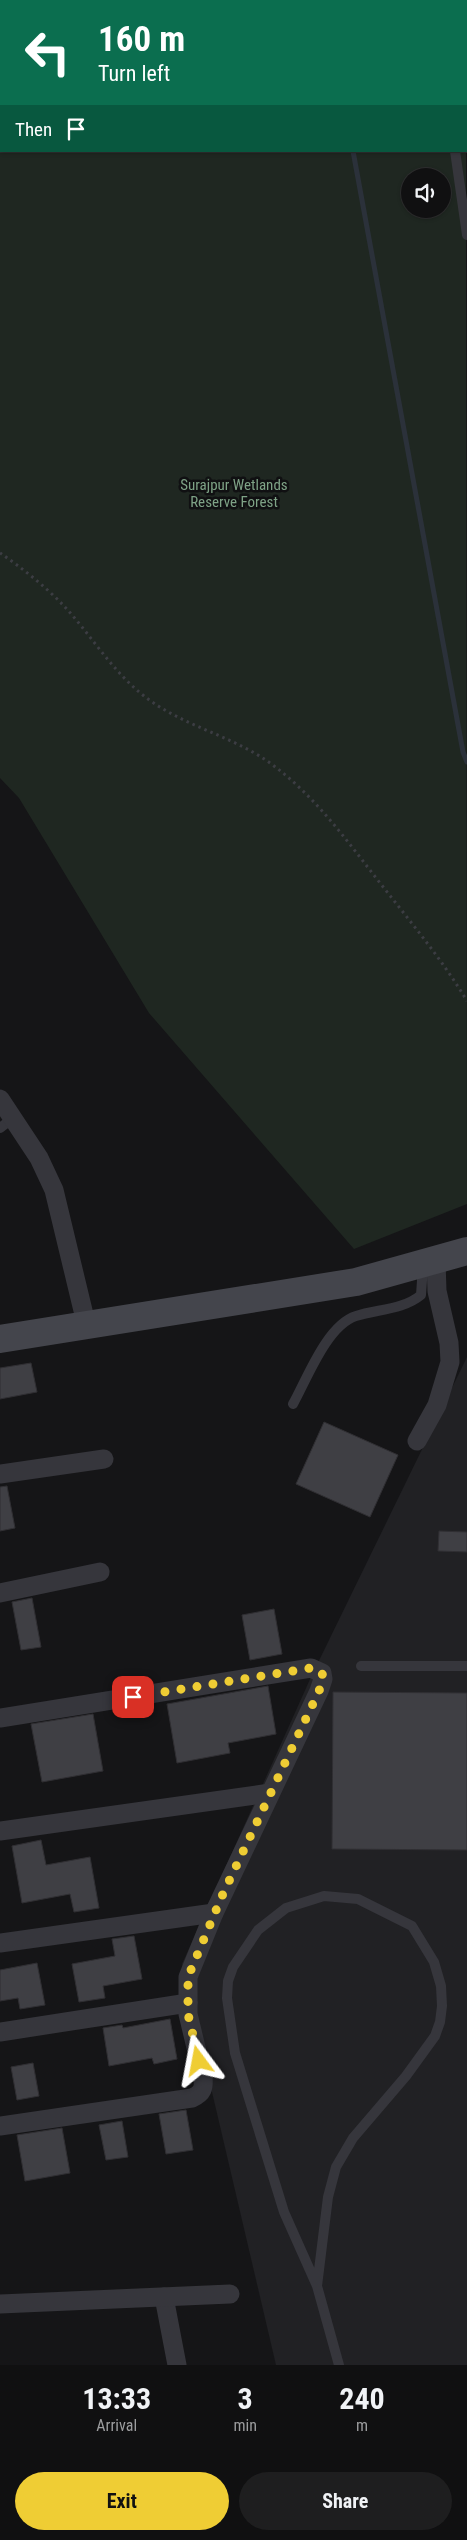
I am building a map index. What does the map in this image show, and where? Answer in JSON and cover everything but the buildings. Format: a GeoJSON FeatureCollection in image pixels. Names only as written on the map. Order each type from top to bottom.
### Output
{"type":"FeatureCollection","features":[{"type":"Feature","properties":{"kind":"main road"},"geometry":{"type":"LineString","coordinates":[[0,1339],[86,1323],[356,1282],[467,1251]]}},
{"type":"Feature","properties":{"kind":"street"},"geometry":{"type":"LineString","coordinates":[[0,1099],[6,1123],[39,1158],[54,1190],[86,1323]]}},
{"type":"Feature","properties":{"kind":"street"},"geometry":{"type":"LineString","coordinates":[[417,1442],[437,1406],[450,1362],[449,1343],[429,1263]]}},
{"type":"Feature","properties":{"kind":"street"},"geometry":{"type":"LineString","coordinates":[[0,1474],[104,1458]]}},
{"type":"Feature","properties":{"kind":"street"},"geometry":{"type":"LineString","coordinates":[[0,1593],[100,1572]]}},
{"type":"Feature","properties":{"kind":"street"},"geometry":{"type":"LineString","coordinates":[[0,1718],[311,1668],[322,1672],[323,1679],[214,1914],[188,1977],[188,2002],[203,2077],[204,2087],[200,2094],[192,2098],[0,2126]]}},
{"type":"Feature","properties":{"kind":"street"},"geometry":{"type":"LineString","coordinates":[[0,1831],[270,1793]]}},
{"type":"Feature","properties":{"kind":"street"},"geometry":{"type":"LineString","coordinates":[[0,1943],[214,1914]]}},
{"type":"Feature","properties":{"kind":"street"},"geometry":{"type":"LineString","coordinates":[[0,2032],[188,2002]]}},
{"type":"Feature","properties":{"kind":"street"},"geometry":{"type":"LineString","coordinates":[[0,2304],[230,2294]]}},
{"type":"Feature","properties":{"kind":"street"},"geometry":{"type":"LineString","coordinates":[[164,2297],[178,2365]]}},
{"type":"Feature","properties":{"kind":"lane"},"geometry":{"type":"LineString","coordinates":[[455,152],[467,236]]}},
{"type":"Feature","properties":{"kind":"lane"},"geometry":{"type":"LineString","coordinates":[[293,1404],[330,1338],[340,1324],[354,1316],[412,1302],[421,1295],[429,1263]]}},
{"type":"Feature","properties":{"kind":"lane"},"geometry":{"type":"LineString","coordinates":[[361,1666],[467,1666]]}},
{"type":"Feature","properties":{"kind":"lane"},"geometry":{"type":"LineString","coordinates":[[316,2286],[326,2213],[336,2168],[353,2138],[406,2076],[434,2036],[440,2022],[442,2006],[441,1986],[434,1962],[412,1926],[358,1899],[324,1896],[286,1908],[258,1930],[233,1967],[228,1981],[226,1998],[235,2053],[284,2212],[316,2286],[338,2365]]}},
{"type":"Feature","properties":{"kind":"path"},"geometry":{"type":"LineString","coordinates":[[0,553],[17,564],[63,605],[122,675],[144,696],[175,716],[244,746],[270,763],[296,785],[337,826],[438,957],[467,1001]]}},
{"type":"Feature","properties":{"kind":"shaded area"},"geometry":{"type":"Polygon","coordinates":[[[467,1357],[467,2365],[276,2365],[182,1964],[311,1677],[467,1357]]]}},
{"type":"Feature","properties":{"kind":"green space","name":"Surajpur Wetlands Reserve Forest"},"geometry":{"type":"Polygon","coordinates":[[[0,152],[466,152],[467,1204],[354,1249],[149,1013],[19,798],[0,778],[0,152]]]}},
{"type":"Feature","properties":{"kind":"waterway"},"geometry":{"type":"LineString","coordinates":[[353,152],[463,752],[467,762]]}},
{"type":"Feature","properties":{"kind":"route"},"geometry":{"type":"LineString","coordinates":[[133,1697],[311,1668],[322,1672],[323,1679],[319,1691],[222,1896],[188,1977],[188,2014],[199,2061]]}}]}
